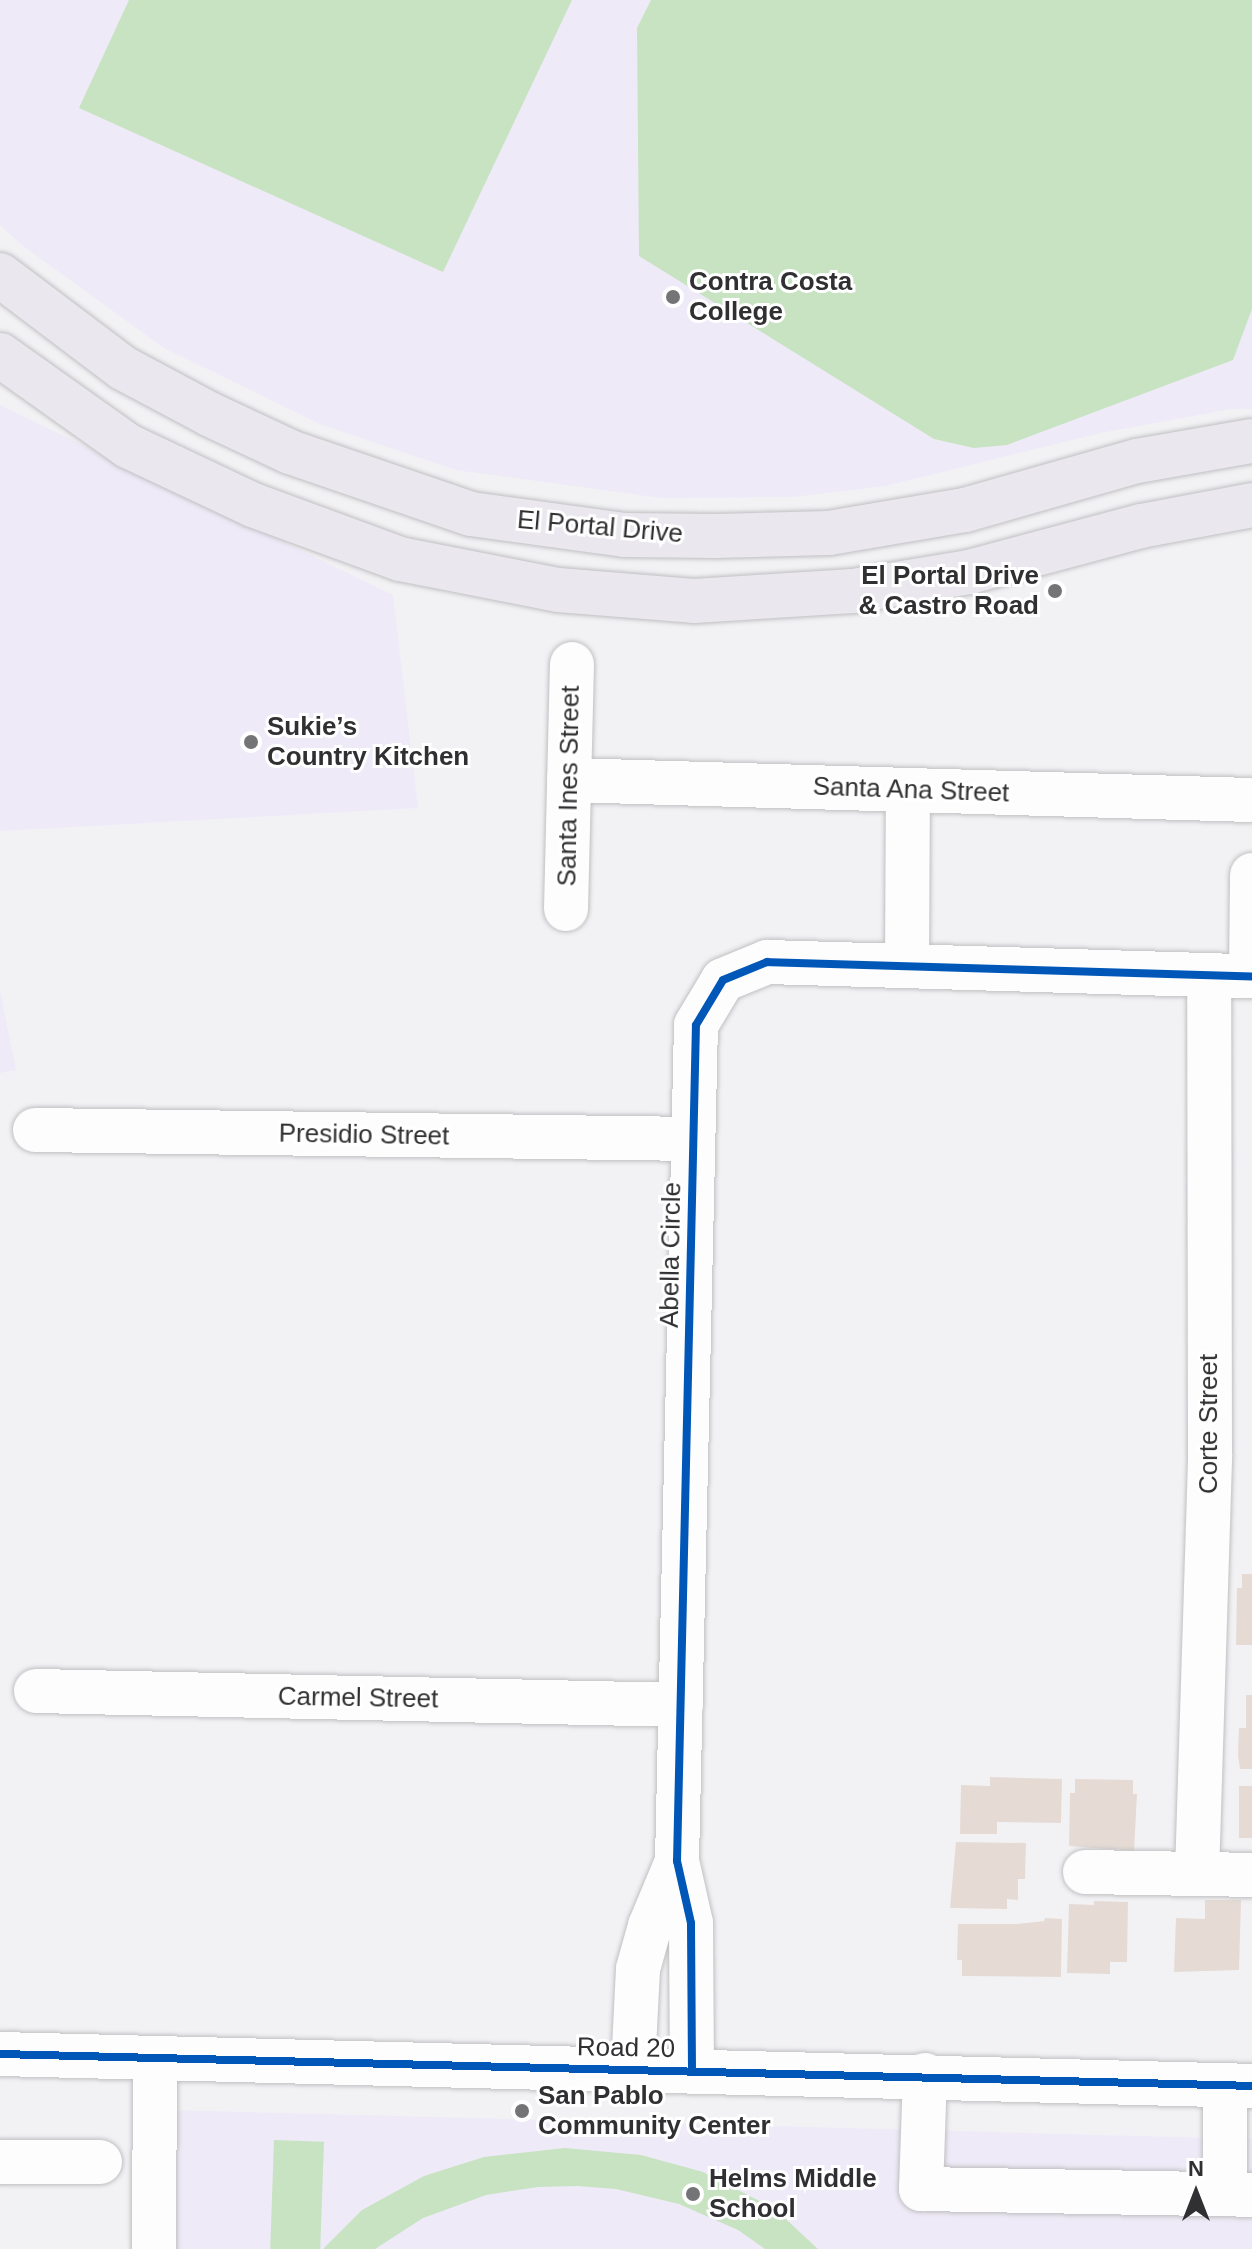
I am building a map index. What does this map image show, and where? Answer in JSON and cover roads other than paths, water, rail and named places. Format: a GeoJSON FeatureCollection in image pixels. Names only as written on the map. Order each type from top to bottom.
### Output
{"type":"FeatureCollection","features":[{"type":"Feature","properties":{"kind":"main road","name":"El Portal Drive"},"geometry":{"type":"LineString","coordinates":[[0,275],[123,368],[209,414],[290,452],[471,514],[625,535],[829,533],[965,510],[1137,461],[1252,441]]}},
{"type":"Feature","properties":{"kind":"main road"},"geometry":{"type":"LineString","coordinates":[[0,355],[128,446],[253,505],[400,559],[558,590],[694,601],[853,591],[969,572],[1141,526],[1252,505]]}},
{"type":"Feature","properties":{"kind":"street","name":"Santa Ines Street"},"geometry":{"type":"LineString","coordinates":[[566,909],[572,664]]}},
{"type":"Feature","properties":{"kind":"street","name":"Santa Ana Street"},"geometry":{"type":"LineString","coordinates":[[569,780],[1252,800]]}},
{"type":"Feature","properties":{"kind":"street"},"geometry":{"type":"LineString","coordinates":[[907,966],[908,790]]}},
{"type":"Feature","properties":{"kind":"street","name":"Corte Street"},"geometry":{"type":"LineString","coordinates":[[1197,1874],[1210,1454],[1237,975],[1252,875]]}},
{"type":"Feature","properties":{"kind":"street","name":"Abella Circle"},"geometry":{"type":"LineString","coordinates":[[692,2070],[691,1923],[677,1861],[696,1025],[723,980],[767,962],[1237,975]]}},
{"type":"Feature","properties":{"kind":"street","name":"Presidio Street"},"geometry":{"type":"LineString","coordinates":[[35,1130],[693,1139]]}},
{"type":"Feature","properties":{"kind":"street","name":"Carmel Street"},"geometry":{"type":"LineString","coordinates":[[36,1691],[681,1705]]}},
{"type":"Feature","properties":{"kind":"street","name":"Abella Circle"},"geometry":{"type":"LineString","coordinates":[[633,2068],[638,1969],[650,1926],[677,1861]]}},
{"type":"Feature","properties":{"kind":"street"},"geometry":{"type":"LineString","coordinates":[[1085,1872],[1252,1875]]}},
{"type":"Feature","properties":{"kind":"street","name":"Road 20"},"geometry":{"type":"LineString","coordinates":[[0,2054],[925,2075],[1238,2086]]}},
{"type":"Feature","properties":{"kind":"street"},"geometry":{"type":"LineString","coordinates":[[154,2249],[155,2058]]}},
{"type":"Feature","properties":{"kind":"street"},"geometry":{"type":"LineString","coordinates":[[925,2075],[921,2189],[1238,2194],[1238,2086]]}},
{"type":"Feature","properties":{"kind":"street"},"geometry":{"type":"LineString","coordinates":[[0,2162],[100,2162]]}},
{"type":"Feature","properties":{"kind":"place","name":"Contra Costa College"},"geometry":{"type":"Point","coordinates":[673,297]}},
{"type":"Feature","properties":{"kind":"place","name":"El Portal Drive & Castro Road"},"geometry":{"type":"Point","coordinates":[1055,591]}},
{"type":"Feature","properties":{"kind":"place","name":"Sukie’s Country Kitchen"},"geometry":{"type":"Point","coordinates":[251,742]}},
{"type":"Feature","properties":{"kind":"place","name":"San Pablo Community Center"},"geometry":{"type":"Point","coordinates":[522,2111]}},
{"type":"Feature","properties":{"kind":"place","name":"Helms Middle School"},"geometry":{"type":"Point","coordinates":[693,2194]}}]}
